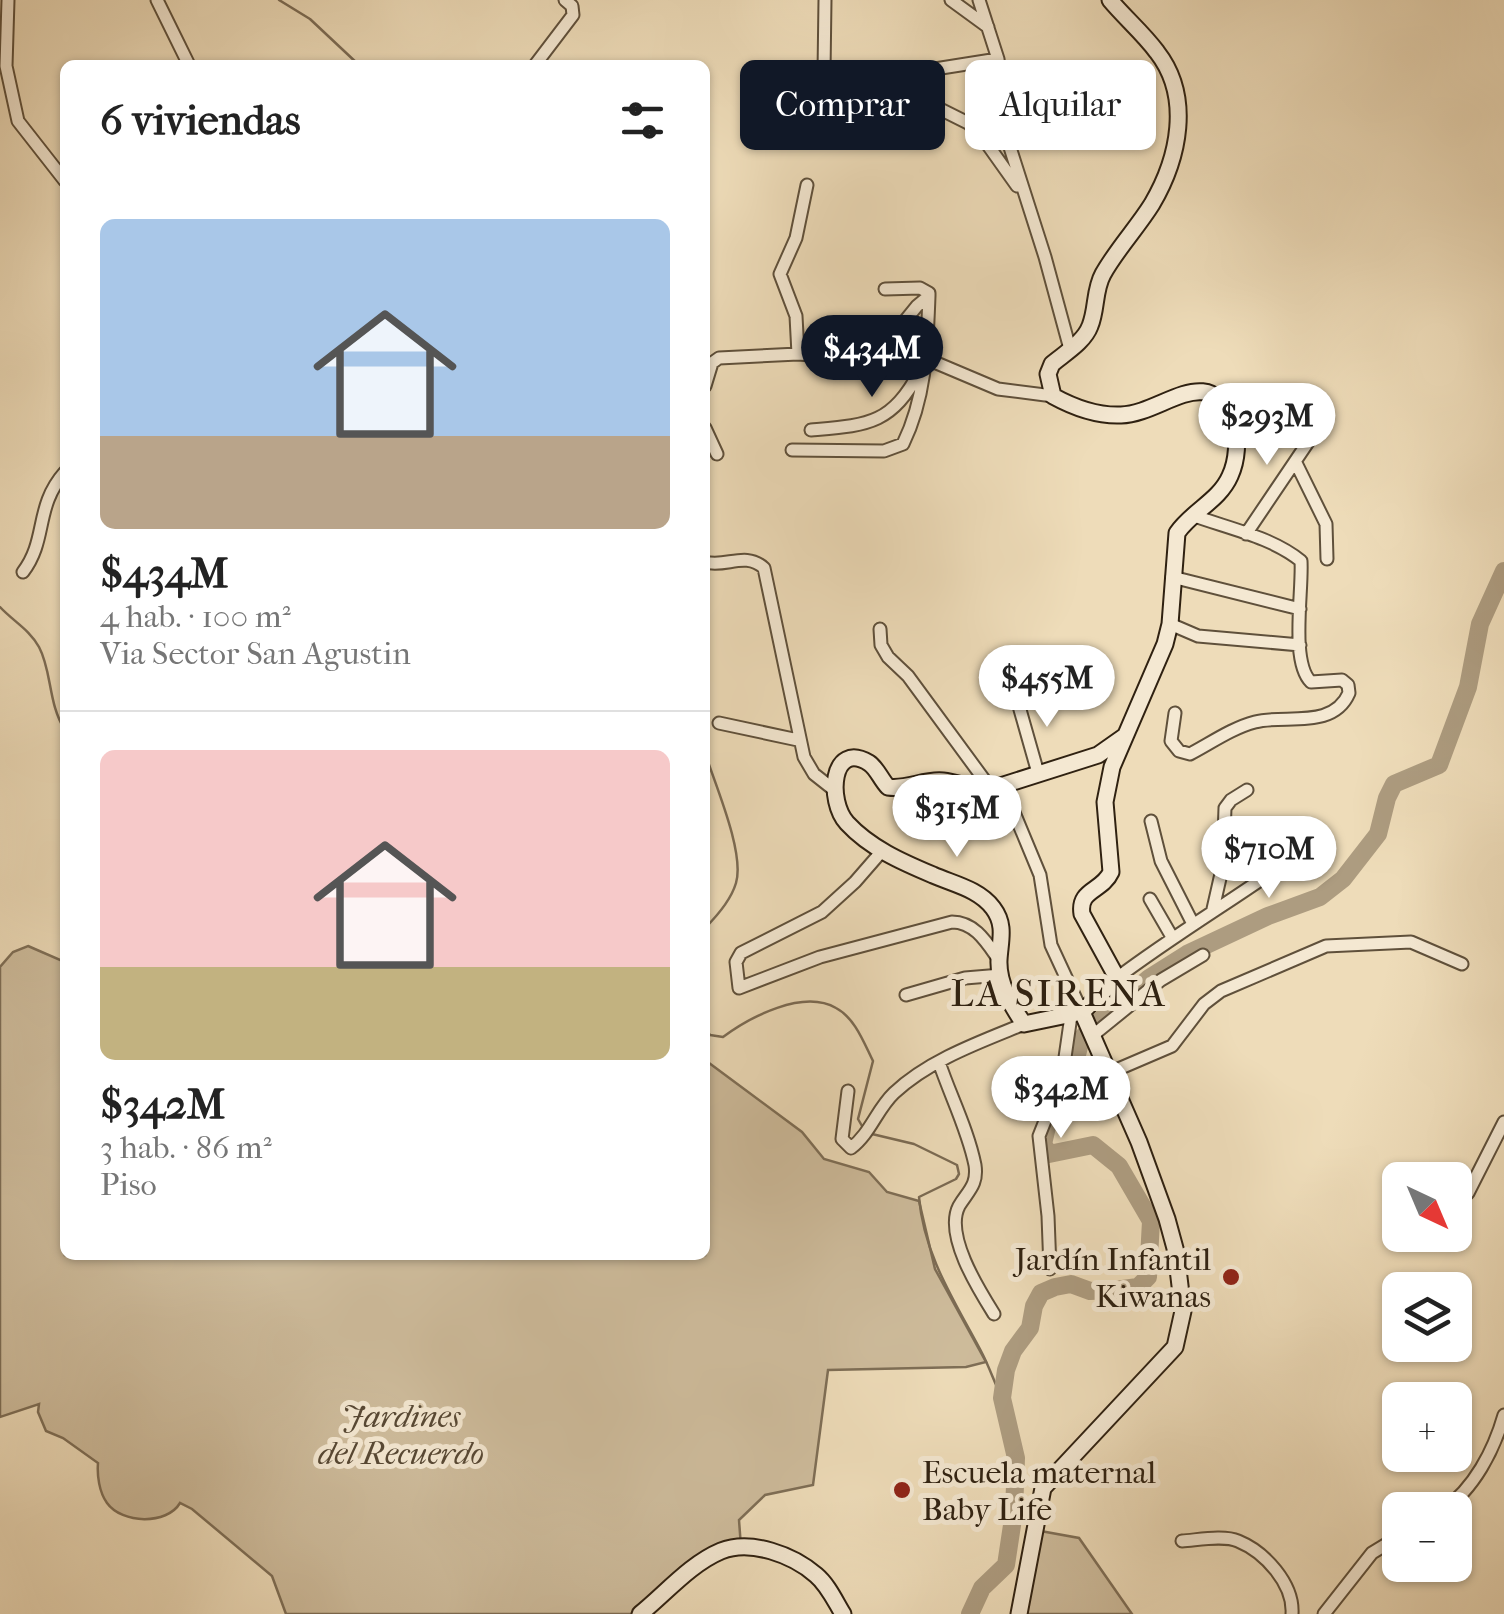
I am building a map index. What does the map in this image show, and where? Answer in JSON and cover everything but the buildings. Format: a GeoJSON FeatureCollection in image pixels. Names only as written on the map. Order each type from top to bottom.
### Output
{"type":"FeatureCollection","features":[{"type":"Feature","properties":{"kind":"street"},"geometry":{"type":"LineString","coordinates":[[8,0],[6,66],[18,122],[60,175]]}},
{"type":"Feature","properties":{"kind":"street"},"geometry":{"type":"LineString","coordinates":[[157,0],[187,60]]}},
{"type":"Feature","properties":{"kind":"street"},"geometry":{"type":"LineString","coordinates":[[539,60],[573,15],[572,6],[565,0]]}},
{"type":"Feature","properties":{"kind":"street"},"geometry":{"type":"LineString","coordinates":[[825,0],[827,80],[878,78],[998,59]]}},
{"type":"Feature","properties":{"kind":"street"},"geometry":{"type":"LineString","coordinates":[[951,0],[988,26]]}},
{"type":"Feature","properties":{"kind":"street"},"geometry":{"type":"LineString","coordinates":[[979,0],[998,59],[1008,141],[1070,349]]}},
{"type":"Feature","properties":{"kind":"street"},"geometry":{"type":"LineString","coordinates":[[1054,396],[1048,374],[1052,364],[1090,326],[1095,292],[1103,273],[1152,204],[1169,170],[1176,141],[1179,110],[1172,79],[1158,53],[1110,0]]}},
{"type":"Feature","properties":{"kind":"street"},"geometry":{"type":"LineString","coordinates":[[945,112],[980,134],[1022,194]]}},
{"type":"Feature","properties":{"kind":"street"},"geometry":{"type":"LineString","coordinates":[[798,354],[796,316],[780,274],[796,238],[807,186]]}},
{"type":"Feature","properties":{"kind":"street"},"geometry":{"type":"LineString","coordinates":[[792,450],[884,451],[904,444],[915,420],[927,359],[929,296],[920,288],[885,289]]}},
{"type":"Feature","properties":{"kind":"street"},"geometry":{"type":"LineString","coordinates":[[710,370],[719,358],[798,354],[849,358],[877,350],[888,343],[929,296]]}},
{"type":"Feature","properties":{"kind":"street"},"geometry":{"type":"LineString","coordinates":[[927,359],[998,389],[1054,396],[1072,406],[1118,416],[1142,412],[1194,390],[1208,392],[1219,398],[1230,414],[1236,433],[1232,474],[1221,492],[1177,533],[1165,644],[1112,768],[1105,802],[1109,878],[1084,895],[1080,903],[1082,914],[1117,978]]}},
{"type":"Feature","properties":{"kind":"street"},"geometry":{"type":"LineString","coordinates":[[811,430],[875,422],[894,410],[908,394],[927,359]]}},
{"type":"Feature","properties":{"kind":"street"},"geometry":{"type":"LineString","coordinates":[[1246,534],[1320,422]]}},
{"type":"Feature","properties":{"kind":"street"},"geometry":{"type":"LineString","coordinates":[[710,439],[717,454]]}},
{"type":"Feature","properties":{"kind":"street"},"geometry":{"type":"LineString","coordinates":[[1296,462],[1326,524],[1327,558]]}},
{"type":"Feature","properties":{"kind":"street"},"geometry":{"type":"LineString","coordinates":[[23,572],[33,560],[41,514],[51,488],[60,478]]}},
{"type":"Feature","properties":{"kind":"street"},"geometry":{"type":"LineString","coordinates":[[1176,713],[1171,741],[1180,751],[1190,754],[1254,722],[1329,714],[1346,701],[1348,685],[1342,680],[1311,682],[1305,676],[1300,646],[1301,561],[1246,534],[1192,515]]}},
{"type":"Feature","properties":{"kind":"street"},"geometry":{"type":"LineString","coordinates":[[710,564],[747,559],[764,568],[777,641],[794,704],[798,740],[814,774],[834,789]]}},
{"type":"Feature","properties":{"kind":"street"},"geometry":{"type":"LineString","coordinates":[[1172,576],[1300,609]]}},
{"type":"Feature","properties":{"kind":"street"},"geometry":{"type":"LineString","coordinates":[[1170,624],[1198,636],[1300,646]]}},
{"type":"Feature","properties":{"kind":"street"},"geometry":{"type":"LineString","coordinates":[[880,629],[888,657],[908,676],[997,788],[1040,875],[1052,945],[1079,1016],[1093,1038],[1139,1142],[1176,1252],[1183,1311],[1175,1347],[1043,1488],[1020,1605]]}},
{"type":"Feature","properties":{"kind":"street"},"geometry":{"type":"LineString","coordinates":[[1017,699],[1038,772]]}},
{"type":"Feature","properties":{"kind":"street"},"geometry":{"type":"LineString","coordinates":[[719,723],[798,740]]}},
{"type":"Feature","properties":{"kind":"street"},"geometry":{"type":"LineString","coordinates":[[1000,968],[1002,927],[996,911],[984,898],[882,851],[842,817],[834,789],[835,775],[842,764],[854,759],[874,767],[888,787],[900,789],[943,781],[972,790],[997,788],[1098,755],[1125,736]]}},
{"type":"Feature","properties":{"kind":"street"},"geometry":{"type":"LineString","coordinates":[[1213,909],[1223,865],[1226,808],[1247,790]]}},
{"type":"Feature","properties":{"kind":"street"},"geometry":{"type":"LineString","coordinates":[[1151,821],[1161,861],[1193,924]]}},
{"type":"Feature","properties":{"kind":"street"},"geometry":{"type":"LineString","coordinates":[[1050,1269],[1040,1136],[1079,1016],[1117,978],[1172,937],[1256,886],[1316,840]]}},
{"type":"Feature","properties":{"kind":"street"},"geometry":{"type":"LineString","coordinates":[[882,851],[856,882],[822,912],[741,954],[736,962],[739,988],[834,953],[959,922],[974,929],[1000,968],[1009,1000],[1024,1024]]}},
{"type":"Feature","properties":{"kind":"street"},"geometry":{"type":"LineString","coordinates":[[1150,900],[1172,937]]}},
{"type":"Feature","properties":{"kind":"street"},"geometry":{"type":"LineString","coordinates":[[1108,1073],[1172,1046],[1204,1004],[1220,991],[1326,946],[1411,942],[1462,964]]}},
{"type":"Feature","properties":{"kind":"street"},"geometry":{"type":"LineString","coordinates":[[1093,1038],[1161,980],[1202,954]]}},
{"type":"Feature","properties":{"kind":"street"},"geometry":{"type":"LineString","coordinates":[[906,994],[1000,968]]}},
{"type":"Feature","properties":{"kind":"street"},"geometry":{"type":"LineString","coordinates":[[848,1091],[842,1138],[851,1148],[860,1142],[895,1092],[939,1062],[1024,1024],[1079,1016]]}},
{"type":"Feature","properties":{"kind":"street"},"geometry":{"type":"LineString","coordinates":[[939,1062],[975,1166],[975,1186],[958,1207],[955,1219],[958,1240],[973,1282],[994,1314]]}},
{"type":"Feature","properties":{"kind":"street"},"geometry":{"type":"LineString","coordinates":[[1472,1185],[1504,1122]]}},
{"type":"Feature","properties":{"kind":"street"},"geometry":{"type":"LineString","coordinates":[[1463,1492],[1482,1466],[1504,1415]]}},
{"type":"Feature","properties":{"kind":"street"},"geometry":{"type":"LineString","coordinates":[[1182,1540],[1236,1539],[1274,1564],[1293,1605],[1292,1614]]}},
{"type":"Feature","properties":{"kind":"street"},"geometry":{"type":"LineString","coordinates":[[1324,1614],[1372,1552],[1382,1546]]}},
{"type":"Feature","properties":{"kind":"street"},"geometry":{"type":"LineString","coordinates":[[640,1614],[698,1565],[722,1551],[741,1547],[771,1551],[798,1562],[818,1576],[842,1614]]}},
{"type":"Feature","properties":{"kind":"green space","name":"Jardines del Recuerdo"},"geometry":{"type":"Polygon","coordinates":[[[28,946],[60,960],[60,1260],[710,1260],[710,1064],[802,1132],[824,1159],[869,1172],[887,1192],[919,1201],[935,1269],[986,1362],[966,1367],[828,1370],[813,1485],[765,1495],[739,1520],[741,1547],[722,1551],[640,1614],[286,1614],[272,1576],[192,1509],[180,1503],[155,1518],[123,1515],[104,1499],[98,1463],[46,1431],[39,1404],[0,1417],[0,967],[13,952],[28,946]]]}},
{"type":"Feature","properties":{"kind":"green space"},"geometry":{"type":"Polygon","coordinates":[[[1035,1530],[1079,1538],[1132,1614],[1019,1614],[1035,1530]]]}},
{"type":"Feature","properties":{"kind":"waterway"},"geometry":{"type":"LineString","coordinates":[[279,0],[310,19],[354,60]]}},
{"type":"Feature","properties":{"kind":"waterway"},"geometry":{"type":"LineString","coordinates":[[970,1614],[982,1588],[1006,1565],[1014,1512],[1016,1458],[1002,1398],[1006,1370],[1013,1351],[1030,1328],[1034,1306],[1041,1293],[1055,1287],[1071,1284],[1090,1291],[1115,1290],[1138,1287],[1148,1277],[1151,1221],[1119,1166],[1093,1145],[1049,1154],[1043,1144],[1047,1127],[1067,1094],[1081,1039],[1149,978],[1187,954],[1268,916],[1320,897],[1343,879],[1378,834],[1394,784],[1439,765],[1468,687],[1480,624],[1504,571]]}},
{"type":"Feature","properties":{"kind":"waterway"},"geometry":{"type":"LineString","coordinates":[[0,607],[39,647],[60,720]]}},
{"type":"Feature","properties":{"kind":"waterway"},"geometry":{"type":"LineString","coordinates":[[710,767],[733,837],[738,870],[731,896],[710,923]]}},
{"type":"Feature","properties":{"kind":"waterway"},"geometry":{"type":"LineString","coordinates":[[710,1035],[723,1037],[747,1021],[793,1004],[823,1003],[843,1012],[854,1024],[873,1061],[858,1119],[862,1126]]}},
{"type":"Feature","properties":{"kind":"waterway"},"geometry":{"type":"LineString","coordinates":[[872,1134],[914,1144],[957,1165],[956,1179],[919,1197],[922,1219],[934,1260],[1002,1398]]}},
{"type":"Feature","properties":{"kind":"place","name":"Jardín Infantil Kiwanas"},"geometry":{"type":"Point","coordinates":[1231,1277]}},
{"type":"Feature","properties":{"kind":"place","name":"Escuela maternal Baby Life"},"geometry":{"type":"Point","coordinates":[902,1490]}},
{"type":"Feature","properties":{"kind":"district","name":"LA SIRENA"},"geometry":{"type":"Point","coordinates":[1059,993]}}]}
